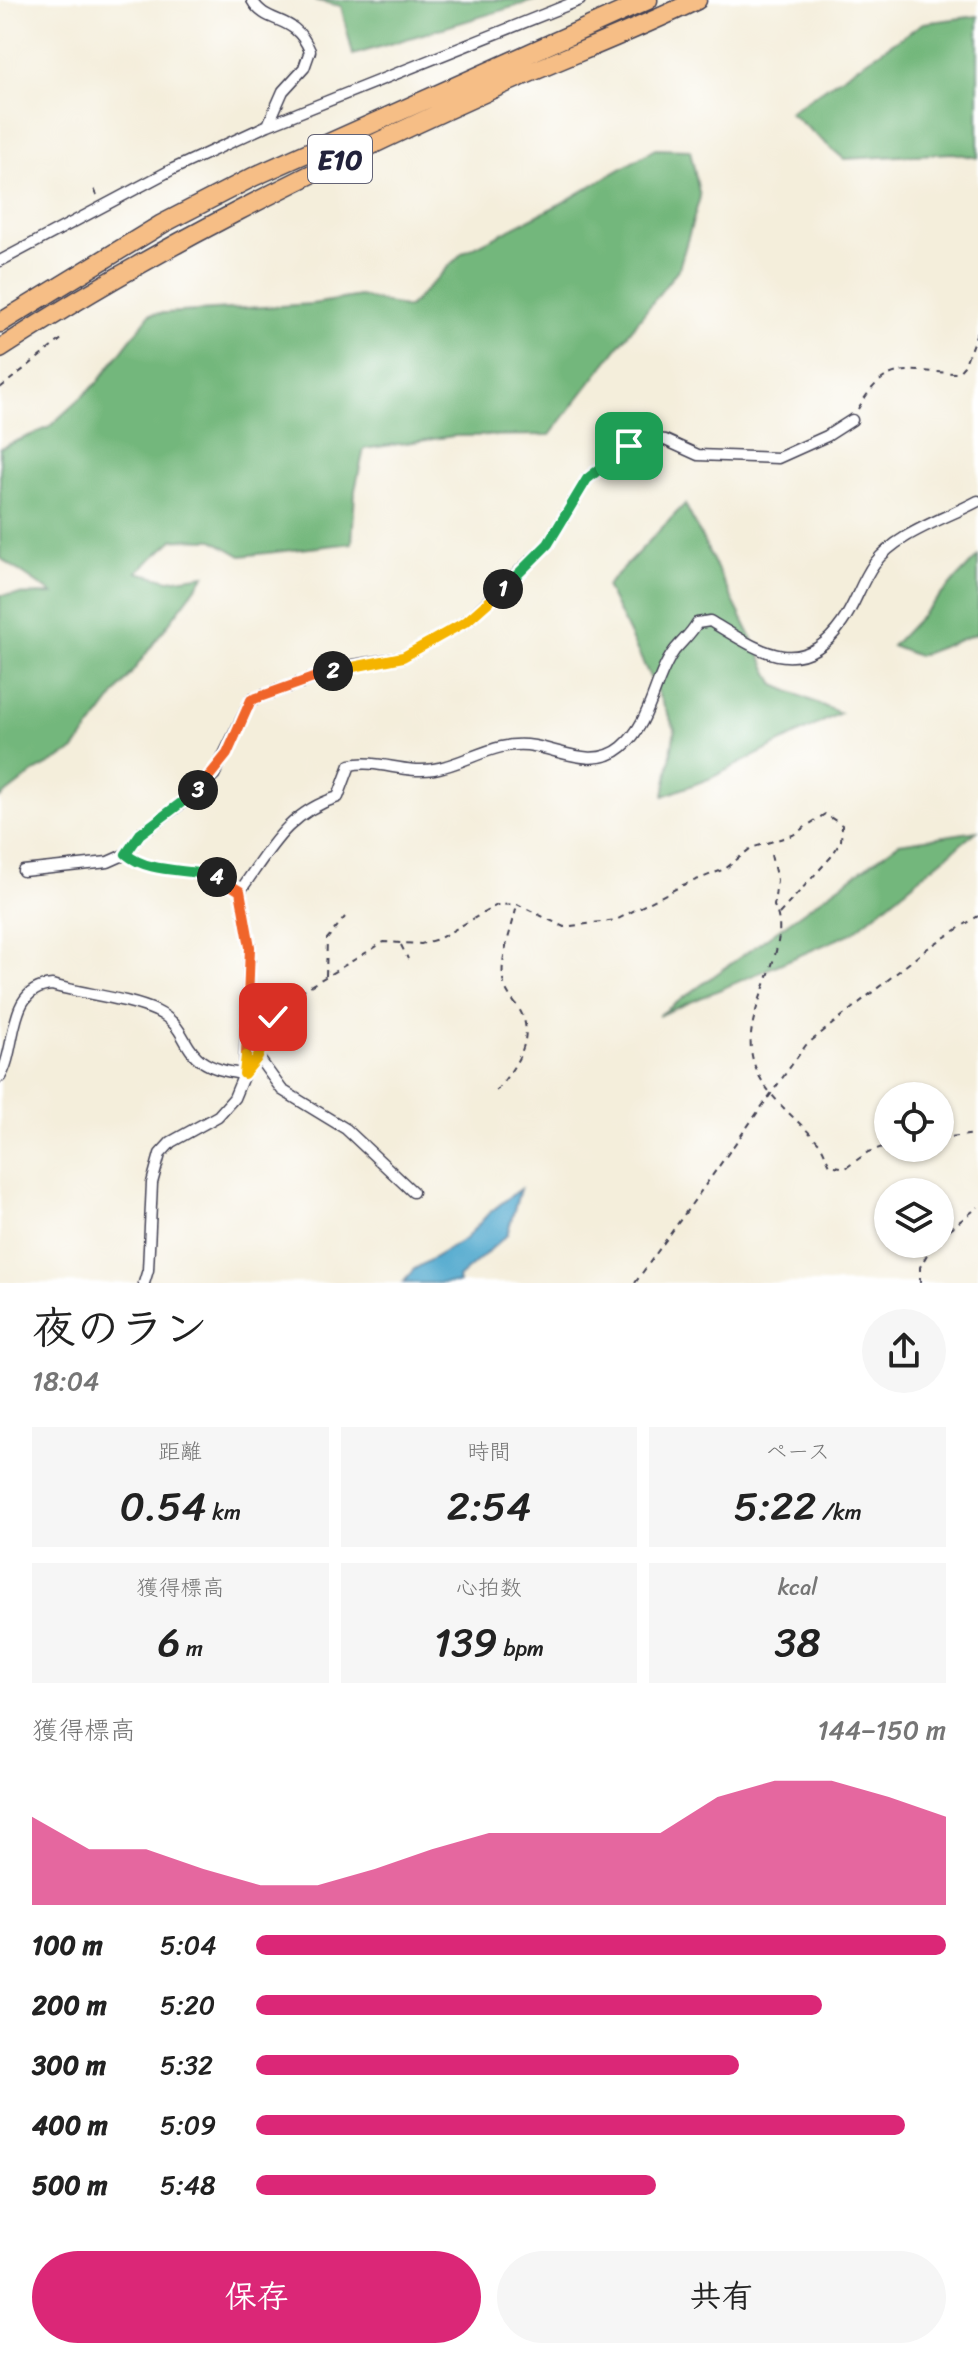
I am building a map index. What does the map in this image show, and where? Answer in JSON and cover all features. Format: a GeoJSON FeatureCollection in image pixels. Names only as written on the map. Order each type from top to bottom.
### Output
{"type":"FeatureCollection","features":[{"type":"Feature","properties":{"kind":"highway","name":"E10"},"geometry":{"type":"LineString","coordinates":[[0,323],[162,224],[253,177],[648,0]]}},
{"type":"Feature","properties":{"kind":"highway","name":"E10"},"geometry":{"type":"LineString","coordinates":[[0,349],[140,262],[262,197],[477,96],[697,0]]}},
{"type":"Feature","properties":{"kind":"street"},"geometry":{"type":"LineString","coordinates":[[252,0],[264,14],[291,23],[304,35],[310,51],[304,68],[283,91],[268,125]]}},
{"type":"Feature","properties":{"kind":"street"},"geometry":{"type":"LineString","coordinates":[[0,261],[173,169],[268,125],[580,0]]}},
{"type":"Feature","properties":{"kind":"street"},"geometry":{"type":"LineString","coordinates":[[23,871],[108,862],[126,854],[140,834],[214,775],[251,700],[348,666],[403,657],[467,621],[548,544],[587,479],[629,446],[650,438],[665,440],[698,455],[778,458],[818,441],[852,420]]}},
{"type":"Feature","properties":{"kind":"street"},"geometry":{"type":"LineString","coordinates":[[244,1074],[250,947],[240,891],[298,814],[314,804],[338,797],[350,765],[367,761],[409,772],[436,769],[508,745],[534,746],[572,757],[608,755],[622,747],[640,726],[674,652],[697,623],[710,621],[750,648],[770,655],[808,654],[841,625],[875,563],[884,554],[926,527],[978,501]]}},
{"type":"Feature","properties":{"kind":"street"},"geometry":{"type":"LineString","coordinates":[[0,1077],[11,1057],[14,1041],[11,1025],[15,1015],[37,989],[52,985],[153,1010],[172,1023],[201,1063],[218,1071],[244,1074]]}},
{"type":"Feature","properties":{"kind":"street"},"geometry":{"type":"LineString","coordinates":[[144,1283],[148,1270],[152,1183],[160,1154],[171,1142],[218,1116],[234,1098],[244,1074],[258,1057],[278,1006],[289,1000]]}},
{"type":"Feature","properties":{"kind":"street"},"geometry":{"type":"LineString","coordinates":[[258,1057],[282,1090],[346,1129],[413,1192]]}},
{"type":"Feature","properties":{"kind":"path"},"geometry":{"type":"LineString","coordinates":[[852,420],[878,378],[894,371],[958,373],[964,366],[978,330]]}},
{"type":"Feature","properties":{"kind":"path"},"geometry":{"type":"LineString","coordinates":[[0,388],[63,338]]}},
{"type":"Feature","properties":{"kind":"path"},"geometry":{"type":"LineString","coordinates":[[289,1000],[384,942],[400,945],[438,939],[497,905],[517,904],[564,927],[616,920],[683,885],[725,869],[751,848],[793,835],[825,814],[836,818],[842,825],[841,841],[779,914]]}},
{"type":"Feature","properties":{"kind":"path"},"geometry":{"type":"LineString","coordinates":[[126,854],[135,863],[195,870],[221,878],[240,891]]}},
{"type":"Feature","properties":{"kind":"path"},"geometry":{"type":"LineString","coordinates":[[771,855],[777,880],[774,906],[779,914],[778,938],[751,1030],[751,1052],[773,1097],[822,1146],[830,1165],[846,1168],[874,1150]]}},
{"type":"Feature","properties":{"kind":"path"},"geometry":{"type":"LineString","coordinates":[[496,1091],[516,1064],[526,1037],[524,1021],[503,979],[506,944],[517,904]]}},
{"type":"Feature","properties":{"kind":"path"},"geometry":{"type":"LineString","coordinates":[[635,1283],[773,1097],[806,1045],[928,948],[978,916]]}},
{"type":"Feature","properties":{"kind":"path"},"geometry":{"type":"LineString","coordinates":[[326,977],[327,939],[345,917]]}},
{"type":"Feature","properties":{"kind":"path"},"geometry":{"type":"LineString","coordinates":[[400,945],[408,959]]}},
{"type":"Feature","properties":{"kind":"path"},"geometry":{"type":"LineString","coordinates":[[954,1137],[978,1134]]}},
{"type":"Feature","properties":{"kind":"path"},"geometry":{"type":"LineString","coordinates":[[954,1226],[978,1207]]}},
{"type":"Feature","properties":{"kind":"path"},"geometry":{"type":"LineString","coordinates":[[920,1283],[920,1267],[925,1258]]}},
{"type":"Feature","properties":{"kind":"green space"},"geometry":{"type":"Polygon","coordinates":[[[313,0],[536,0],[353,55],[341,6],[313,0]]]}},
{"type":"Feature","properties":{"kind":"green space"},"geometry":{"type":"Polygon","coordinates":[[[978,16],[978,158],[953,153],[844,159],[789,112],[923,23],[978,16]]]}},
{"type":"Feature","properties":{"kind":"green space"},"geometry":{"type":"Polygon","coordinates":[[[655,149],[690,150],[700,197],[679,268],[550,435],[454,436],[364,449],[355,490],[352,543],[241,556],[213,540],[174,539],[137,572],[169,580],[205,575],[73,751],[34,772],[0,798],[0,595],[53,594],[0,558],[0,448],[48,428],[97,383],[150,314],[312,304],[360,296],[408,308],[462,253],[560,204],[655,149]]]}},
{"type":"Feature","properties":{"kind":"green space"},"geometry":{"type":"Polygon","coordinates":[[[685,504],[775,685],[840,713],[711,778],[664,796],[675,729],[606,586],[685,504]]]}},
{"type":"Feature","properties":{"kind":"green space"},"geometry":{"type":"Polygon","coordinates":[[[978,556],[978,633],[918,656],[892,646],[978,556]]]}},
{"type":"Feature","properties":{"kind":"green space"},"geometry":{"type":"Polygon","coordinates":[[[977,831],[852,933],[658,1016],[899,843],[977,831]]]}},
{"type":"Feature","properties":{"kind":"water"},"geometry":{"type":"Polygon","coordinates":[[[520,1189],[507,1235],[458,1278],[459,1283],[403,1283],[413,1270],[465,1239],[489,1213],[520,1189]]]}},
{"type":"Feature","properties":{"kind":"route"},"geometry":{"type":"LineString","coordinates":[[273,1017],[258,1057],[244,1074],[250,947],[240,891],[221,878],[195,870],[135,863],[126,854],[140,834],[197,792],[214,775],[251,700],[348,666],[403,657],[467,621],[548,544],[587,479],[610,457],[629,446]]}}]}
